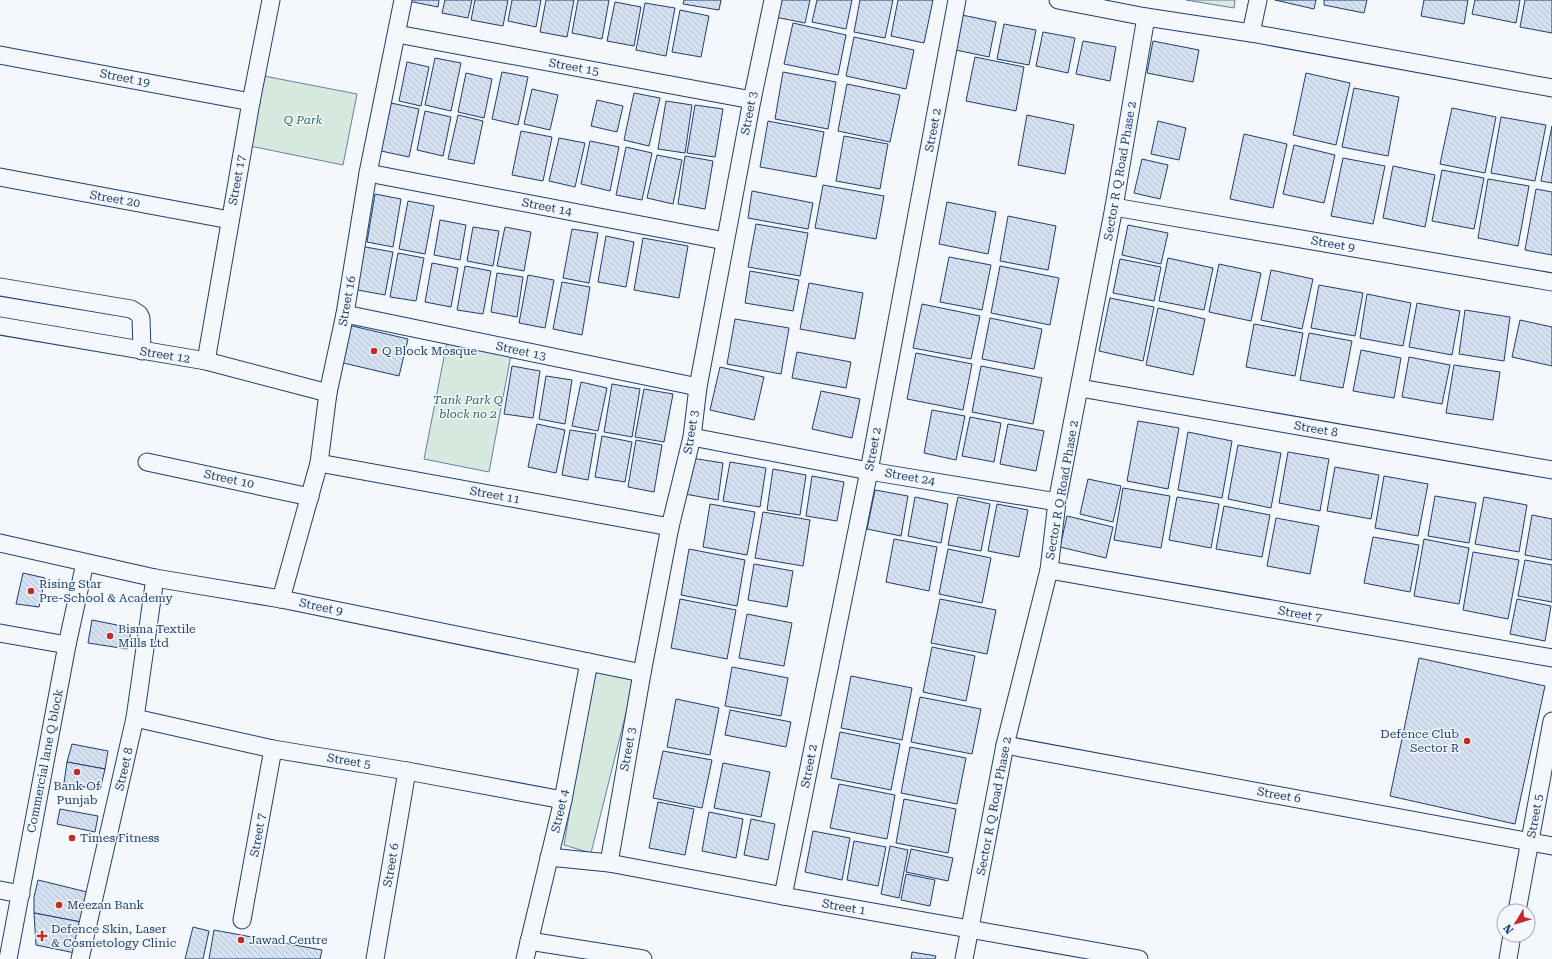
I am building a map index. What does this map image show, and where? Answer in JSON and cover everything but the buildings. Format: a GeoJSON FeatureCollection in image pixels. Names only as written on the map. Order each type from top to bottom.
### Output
{"type":"FeatureCollection","features":[{"type":"Feature","properties":{"kind":"street","name":"Street 17"},"geometry":{"type":"LineString","coordinates":[[206,361],[250,102],[271,0]]}},
{"type":"Feature","properties":{"kind":"street","name":"Street 16"},"geometry":{"type":"LineString","coordinates":[[281,599],[319,463],[328,393],[345,314],[368,173],[403,0]]}},
{"type":"Feature","properties":{"kind":"street","name":"Street 3"},"geometry":{"type":"LineString","coordinates":[[609,863],[642,673],[670,527],[692,437],[698,387],[725,241],[773,0]]}},
{"type":"Feature","properties":{"kind":"street","name":"Street 2"},"geometry":{"type":"LineString","coordinates":[[782,896],[869,471],[957,0]]}},
{"type":"Feature","properties":{"kind":"street"},"geometry":{"type":"LineString","coordinates":[[1064,0],[1146,17],[1251,33],[1552,88]]}},
{"type":"Feature","properties":{"kind":"street"},"geometry":{"type":"LineString","coordinates":[[1251,33],[1258,0]]}},
{"type":"Feature","properties":{"kind":"street","name":"Sector R Q Road Phase 2"},"geometry":{"type":"LineString","coordinates":[[964,959],[971,929],[1005,745],[1049,570],[1057,502],[1114,207],[1146,17]]}},
{"type":"Feature","properties":{"kind":"street","name":"Street 15"},"geometry":{"type":"LineString","coordinates":[[397,34],[752,100]]}},
{"type":"Feature","properties":{"kind":"street","name":"Street 19"},"geometry":{"type":"LineString","coordinates":[[0,55],[250,102]]}},
{"type":"Feature","properties":{"kind":"street","name":"Street 14"},"geometry":{"type":"LineString","coordinates":[[368,173],[725,241]]}},
{"type":"Feature","properties":{"kind":"street","name":"Street 20"},"geometry":{"type":"LineString","coordinates":[[0,177],[230,220]]}},
{"type":"Feature","properties":{"kind":"street","name":"Street 9"},"geometry":{"type":"LineString","coordinates":[[1114,207],[1552,282]]}},
{"type":"Feature","properties":{"kind":"street"},"geometry":{"type":"LineString","coordinates":[[0,287],[131,309],[139,314],[141,318],[142,351]]}},
{"type":"Feature","properties":{"kind":"street","name":"Street 13"},"geometry":{"type":"LineString","coordinates":[[345,314],[698,387]]}},
{"type":"Feature","properties":{"kind":"street","name":"Street 12"},"geometry":{"type":"LineString","coordinates":[[0,326],[206,361],[328,393]]}},
{"type":"Feature","properties":{"kind":"street","name":"Street 8"},"geometry":{"type":"LineString","coordinates":[[1080,388],[1552,470]]}},
{"type":"Feature","properties":{"kind":"street","name":"Street 24"},"geometry":{"type":"LineString","coordinates":[[692,437],[869,471],[1057,502]]}},
{"type":"Feature","properties":{"kind":"street","name":"Street 10"},"geometry":{"type":"LineString","coordinates":[[147,462],[310,497]]}},
{"type":"Feature","properties":{"kind":"street","name":"Street 11"},"geometry":{"type":"LineString","coordinates":[[319,463],[670,527]]}},
{"type":"Feature","properties":{"kind":"street","name":"Street 9"},"geometry":{"type":"LineString","coordinates":[[0,544],[155,578],[281,599],[642,673]]}},
{"type":"Feature","properties":{"kind":"street","name":"Commercial lane Q block"},"geometry":{"type":"LineString","coordinates":[[8,959],[67,645],[85,563]]}},
{"type":"Feature","properties":{"kind":"street","name":"Street 7"},"geometry":{"type":"LineString","coordinates":[[1049,570],[1552,658]]}},
{"type":"Feature","properties":{"kind":"street","name":"Street 8"},"geometry":{"type":"LineString","coordinates":[[80,959],[135,718],[155,578]]}},
{"type":"Feature","properties":{"kind":"street"},"geometry":{"type":"LineString","coordinates":[[0,633],[67,645]]}},
{"type":"Feature","properties":{"kind":"street","name":"Street 4"},"geometry":{"type":"LineString","coordinates":[[525,959],[563,800],[589,662]]}},
{"type":"Feature","properties":{"kind":"street","name":"Street 5"},"geometry":{"type":"LineString","coordinates":[[135,718],[273,749],[407,771],[563,800]]}},
{"type":"Feature","properties":{"kind":"street","name":"Street 5"},"geometry":{"type":"LineString","coordinates":[[1519,903],[1552,721]]}},
{"type":"Feature","properties":{"kind":"street","name":"Street 6"},"geometry":{"type":"LineString","coordinates":[[1005,745],[1552,846]]}},
{"type":"Feature","properties":{"kind":"street","name":"Street 7"},"geometry":{"type":"LineString","coordinates":[[242,920],[273,749]]}},
{"type":"Feature","properties":{"kind":"street","name":"Street 6"},"geometry":{"type":"LineString","coordinates":[[375,959],[407,771]]}},
{"type":"Feature","properties":{"kind":"street","name":"Street 1"},"geometry":{"type":"LineString","coordinates":[[549,857],[609,863],[782,896],[1139,959]]}},
{"type":"Feature","properties":{"kind":"street"},"geometry":{"type":"LineString","coordinates":[[0,890],[21,894]]}},
{"type":"Feature","properties":{"kind":"street"},"geometry":{"type":"LineString","coordinates":[[529,941],[642,959]]}},
{"type":"Feature","properties":{"kind":"street"},"geometry":{"type":"LineString","coordinates":[[1508,959],[1511,943]]}},
{"type":"Feature","properties":{"kind":"green space"},"geometry":{"type":"Polygon","coordinates":[[[1186,0],[1235,0],[1234,8],[1186,0]]]}},
{"type":"Feature","properties":{"kind":"green space","name":"Q Park"},"geometry":{"type":"Polygon","coordinates":[[[264,76],[357,94],[343,165],[250,146],[264,76]]]}},
{"type":"Feature","properties":{"kind":"green space","name":"Tank Park Q block no 2"},"geometry":{"type":"Polygon","coordinates":[[[447,342],[511,355],[489,472],[424,459],[447,342]]]}},
{"type":"Feature","properties":{"kind":"green space"},"geometry":{"type":"Polygon","coordinates":[[[594,667],[634,681],[591,853],[564,845],[594,667]]]}},
{"type":"Feature","properties":{"kind":"place","name":"Q Block Mosque"},"geometry":{"type":"Point","coordinates":[374,351]}},
{"type":"Feature","properties":{"kind":"place","name":"Rising Star Pre-School & Academy"},"geometry":{"type":"Point","coordinates":[31,591]}},
{"type":"Feature","properties":{"kind":"place","name":"Bisma Textile Mills Ltd"},"geometry":{"type":"Point","coordinates":[110,636]}},
{"type":"Feature","properties":{"kind":"place","name":"Defence Club Sector R"},"geometry":{"type":"Point","coordinates":[1467,741]}},
{"type":"Feature","properties":{"kind":"place","name":"Bank Of Punjab"},"geometry":{"type":"Point","coordinates":[77,772]}},
{"type":"Feature","properties":{"kind":"place","name":"Times Fitness"},"geometry":{"type":"Point","coordinates":[72,838]}},
{"type":"Feature","properties":{"kind":"place","name":"Meezan Bank"},"geometry":{"type":"Point","coordinates":[59,905]}},
{"type":"Feature","properties":{"kind":"place","name":"Defence Skin, Laser & Cosmetology Clinic"},"geometry":{"type":"Point","coordinates":[42,936]}},
{"type":"Feature","properties":{"kind":"place","name":"Jawad Centre"},"geometry":{"type":"Point","coordinates":[241,940]}}]}
